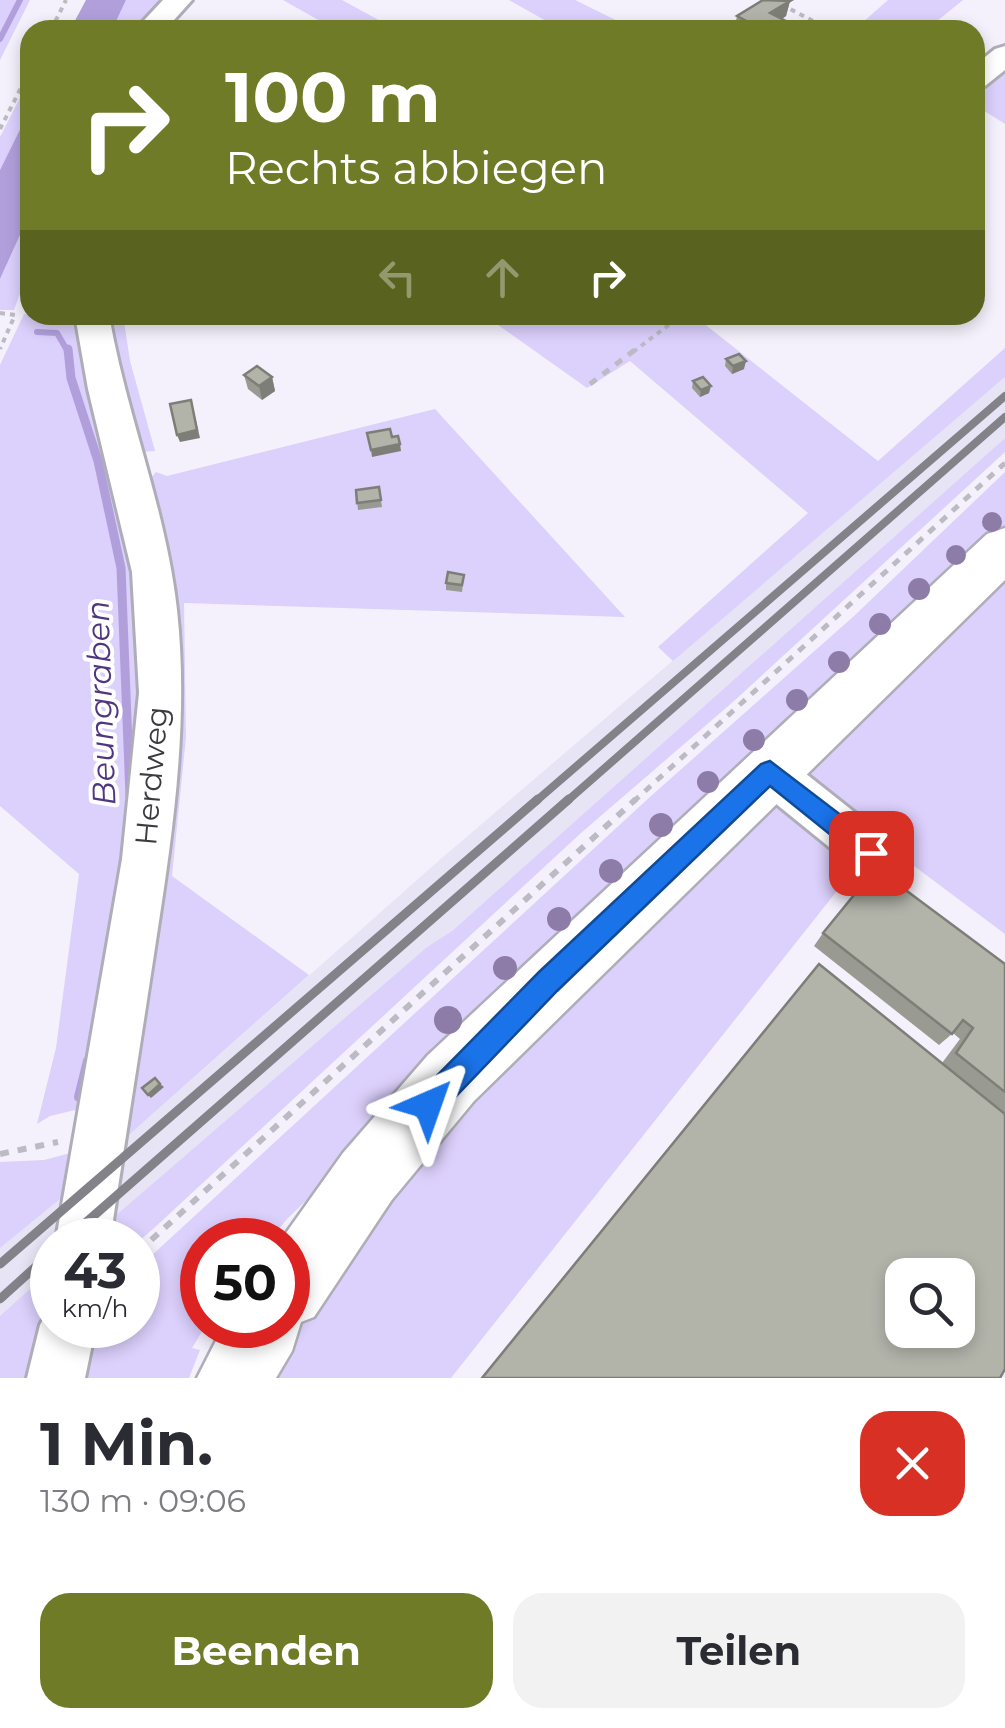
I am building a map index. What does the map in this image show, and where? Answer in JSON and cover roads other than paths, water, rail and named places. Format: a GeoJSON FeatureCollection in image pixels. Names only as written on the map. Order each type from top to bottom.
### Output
{"type":"FeatureCollection","features":[{"type":"Feature","properties":{"kind":"main road"},"geometry":{"type":"LineString","coordinates":[[310,1259],[367,1177],[451,1078],[1005,548]]}},
{"type":"Feature","properties":{"kind":"main road"},"geometry":{"type":"LineString","coordinates":[[234,1378],[252,1348]]}},
{"type":"Feature","properties":{"kind":"street"},"geometry":{"type":"LineString","coordinates":[[159,20],[178,0]]}},
{"type":"Feature","properties":{"kind":"street"},"geometry":{"type":"LineString","coordinates":[[985,72],[1005,55]]}},
{"type":"Feature","properties":{"kind":"street","name":"Herdweg"},"geometry":{"type":"LineString","coordinates":[[87,1218],[150,818],[160,652],[152,566],[102,375],[94,325]]}},
{"type":"Feature","properties":{"kind":"street"},"geometry":{"type":"LineString","coordinates":[[770,772],[871,853]]}},
{"type":"Feature","properties":{"kind":"street"},"geometry":{"type":"LineString","coordinates":[[56,1378],[63,1348]]}},
{"type":"Feature","properties":{"kind":"waterway","name":"Beungraben"},"geometry":{"type":"LineString","coordinates":[[0,39],[20,0]]}},
{"type":"Feature","properties":{"kind":"waterway","name":"Beungraben"},"geometry":{"type":"LineString","coordinates":[[37,332],[57,333],[68,352]]}},
{"type":"Feature","properties":{"kind":"waterway","name":"Beungraben"},"geometry":{"type":"LineString","coordinates":[[68,349],[71,378],[98,461],[121,568],[130,795]]}},
{"type":"Feature","properties":{"kind":"waterway","name":"Beungraben"},"geometry":{"type":"LineString","coordinates":[[79,1097],[88,1061]]}},
{"type":"Feature","properties":{"kind":"railway"},"geometry":{"type":"LineString","coordinates":[[535,802],[1005,396]]}},
{"type":"Feature","properties":{"kind":"railway"},"geometry":{"type":"LineString","coordinates":[[566,802],[1005,417]]}},
{"type":"Feature","properties":{"kind":"railway"},"geometry":{"type":"LineString","coordinates":[[0,1264],[538,799]]}},
{"type":"Feature","properties":{"kind":"railway"},"geometry":{"type":"LineString","coordinates":[[91,1218],[569,799]]}},
{"type":"Feature","properties":{"kind":"railway"},"geometry":{"type":"LineString","coordinates":[[0,1299],[30,1272]]}}]}
